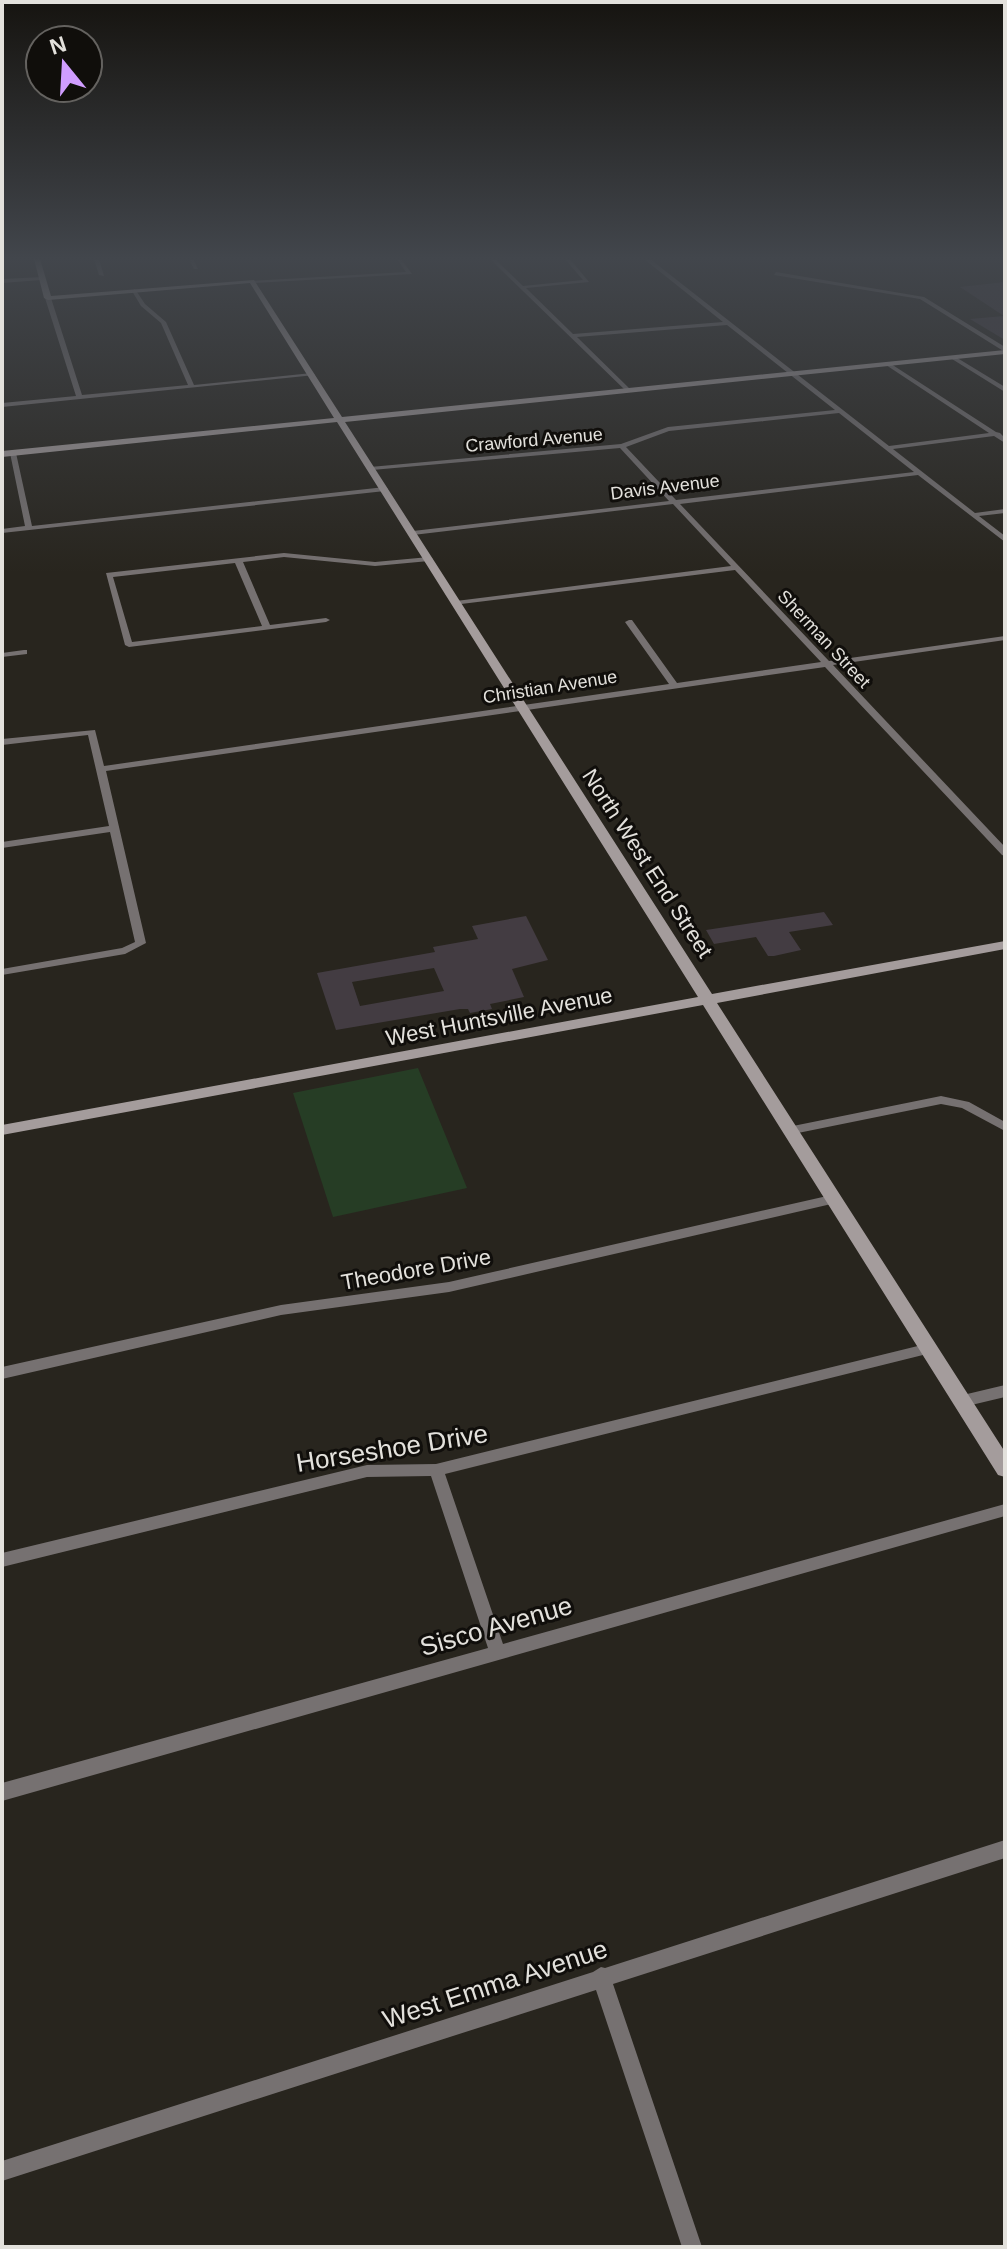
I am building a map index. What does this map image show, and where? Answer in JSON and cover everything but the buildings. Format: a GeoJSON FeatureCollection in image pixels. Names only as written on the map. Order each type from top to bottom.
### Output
{"type":"FeatureCollection","features":[{"type":"Feature","properties":{"kind":"street"},"geometry":{"type":"LineString","coordinates":[[69,364],[80,398]]}},
{"type":"Feature","properties":{"kind":"street"},"geometry":{"type":"LineString","coordinates":[[182,364],[192,387]]}},
{"type":"Feature","properties":{"kind":"street","name":"North West End Street"},"geometry":{"type":"LineString","coordinates":[[305,364],[1005,1469]]}},
{"type":"Feature","properties":{"kind":"street"},"geometry":{"type":"LineString","coordinates":[[601,364],[628,390]]}},
{"type":"Feature","properties":{"kind":"street"},"geometry":{"type":"LineString","coordinates":[[780,364],[1005,540]]}},
{"type":"Feature","properties":{"kind":"street"},"geometry":{"type":"LineString","coordinates":[[29,528],[7,454],[888,364],[955,412],[1005,441]]}},
{"type":"Feature","properties":{"kind":"street"},"geometry":{"type":"LineString","coordinates":[[963,364],[1005,390]]}},
{"type":"Feature","properties":{"kind":"street"},"geometry":{"type":"LineString","coordinates":[[2,405],[312,375]]}},
{"type":"Feature","properties":{"kind":"street","name":"Crawford Avenue"},"geometry":{"type":"LineString","coordinates":[[372,468],[622,446],[668,429],[839,411]]}},
{"type":"Feature","properties":{"kind":"street"},"geometry":{"type":"LineString","coordinates":[[887,448],[1005,434]]}},
{"type":"Feature","properties":{"kind":"street","name":"Sherman Street"},"geometry":{"type":"LineString","coordinates":[[622,446],[1005,853]]}},
{"type":"Feature","properties":{"kind":"street","name":"Davis Avenue"},"geometry":{"type":"LineString","coordinates":[[413,533],[920,473]]}},
{"type":"Feature","properties":{"kind":"street"},"geometry":{"type":"LineString","coordinates":[[2,531],[385,489]]}},
{"type":"Feature","properties":{"kind":"street"},"geometry":{"type":"LineString","coordinates":[[974,515],[1005,511]]}},
{"type":"Feature","properties":{"kind":"street"},"geometry":{"type":"LineString","coordinates":[[326,620],[129,645],[109,575],[284,555],[375,564],[429,559]]}},
{"type":"Feature","properties":{"kind":"street"},"geometry":{"type":"LineString","coordinates":[[238,560],[267,627]]}},
{"type":"Feature","properties":{"kind":"street"},"geometry":{"type":"LineString","coordinates":[[456,603],[734,568]]}},
{"type":"Feature","properties":{"kind":"street"},"geometry":{"type":"LineString","coordinates":[[629,622],[674,685]]}},
{"type":"Feature","properties":{"kind":"street","name":"Christian Avenue"},"geometry":{"type":"LineString","coordinates":[[100,769],[1005,638]]}},
{"type":"Feature","properties":{"kind":"street"},"geometry":{"type":"LineString","coordinates":[[991,639],[1005,651]]}},
{"type":"Feature","properties":{"kind":"street"},"geometry":{"type":"LineString","coordinates":[[2,655],[24,652]]}},
{"type":"Feature","properties":{"kind":"street"},"geometry":{"type":"LineString","coordinates":[[2,742],[90,731],[141,939],[138,946],[2,972]]}},
{"type":"Feature","properties":{"kind":"street"},"geometry":{"type":"LineString","coordinates":[[2,845],[115,828]]}},
{"type":"Feature","properties":{"kind":"street","name":"West Huntsville Avenue"},"geometry":{"type":"LineString","coordinates":[[2,1130],[1005,945]]}},
{"type":"Feature","properties":{"kind":"street"},"geometry":{"type":"LineString","coordinates":[[793,1130],[941,1100],[965,1105],[1005,1127]]}},
{"type":"Feature","properties":{"kind":"street","name":"Theodore Drive"},"geometry":{"type":"LineString","coordinates":[[2,1373],[281,1310],[449,1287],[836,1199]]}},
{"type":"Feature","properties":{"kind":"street","name":"Horseshoe Drive"},"geometry":{"type":"LineString","coordinates":[[2,1560],[367,1471],[436,1470],[930,1348]]}},
{"type":"Feature","properties":{"kind":"street"},"geometry":{"type":"LineString","coordinates":[[963,1401],[1005,1391]]}},
{"type":"Feature","properties":{"kind":"street"},"geometry":{"type":"LineString","coordinates":[[436,1470],[497,1650]]}},
{"type":"Feature","properties":{"kind":"street","name":"Sisco Avenue"},"geometry":{"type":"LineString","coordinates":[[2,1792],[497,1650],[1005,1510]]}},
{"type":"Feature","properties":{"kind":"street","name":"West Emma Avenue"},"geometry":{"type":"LineString","coordinates":[[2,2171],[601,1976],[1005,1849]]}},
{"type":"Feature","properties":{"kind":"street"},"geometry":{"type":"LineString","coordinates":[[601,1976],[692,2247]]}},
{"type":"Feature","properties":{"kind":"green space"},"geometry":{"type":"Polygon","coordinates":[[[418,1068],[467,1188],[333,1217],[293,1093],[418,1068]]]}}]}
